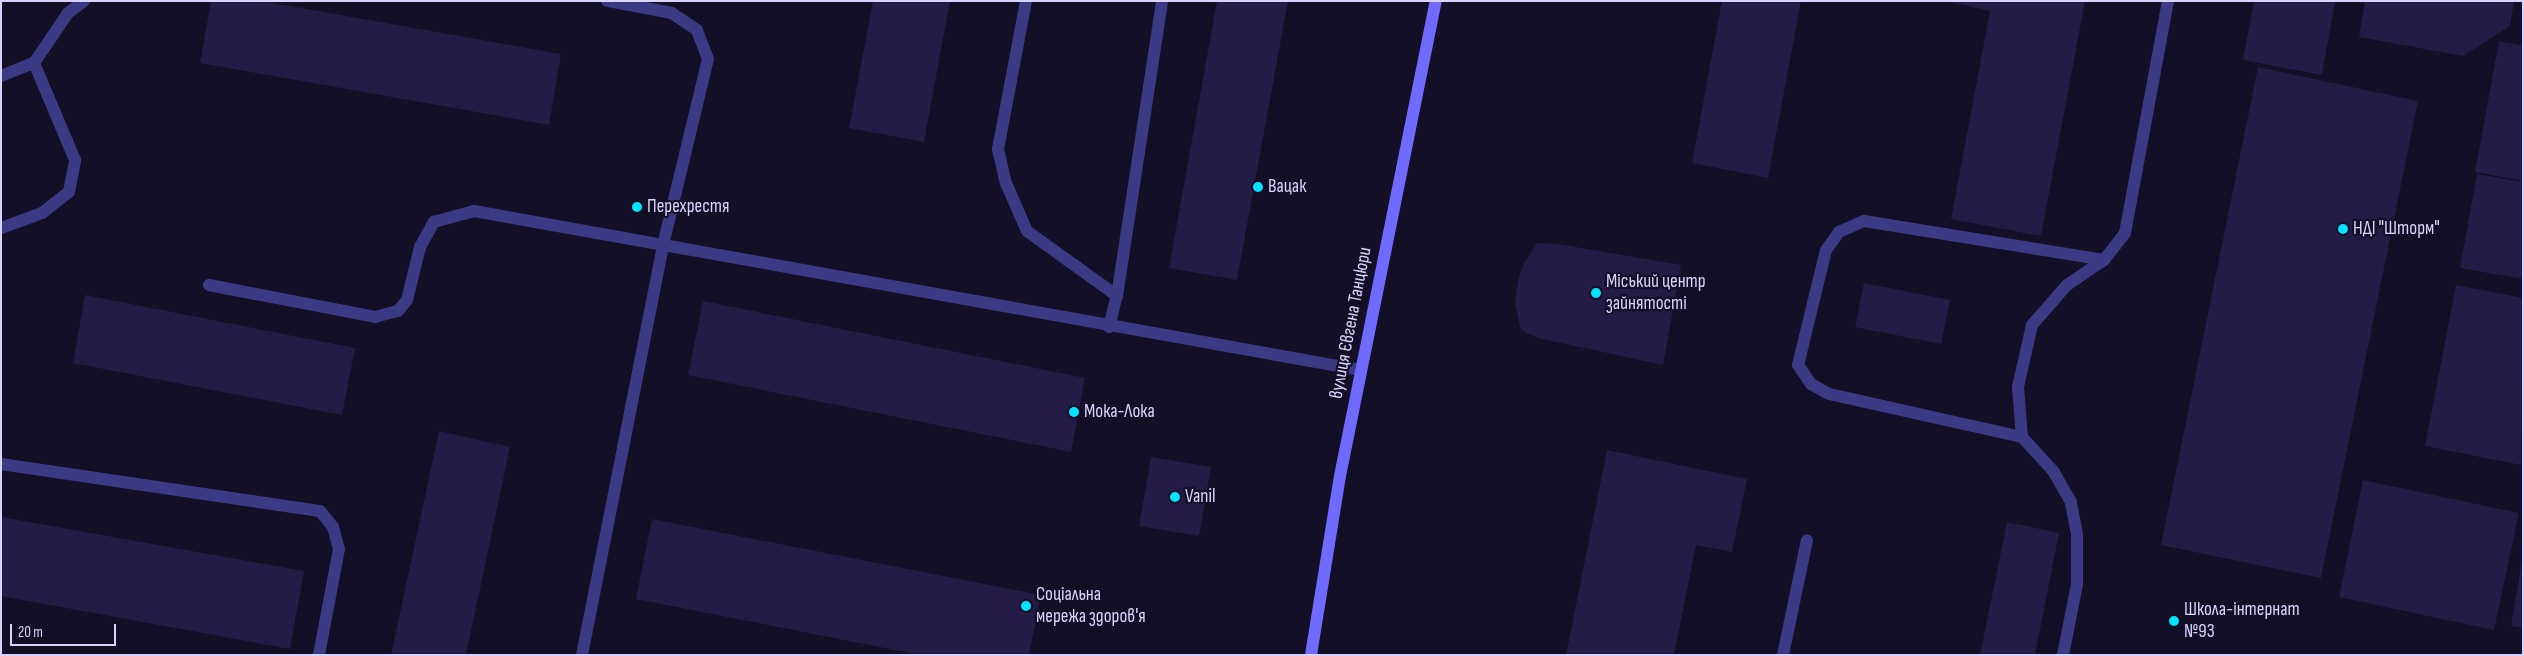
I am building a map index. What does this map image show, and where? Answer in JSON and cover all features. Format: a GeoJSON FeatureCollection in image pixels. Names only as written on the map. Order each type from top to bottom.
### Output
{"type":"FeatureCollection","features":[{"type":"Feature","properties":{"kind":"street","name":"вулиця Євгена Танцюри"},"geometry":{"type":"LineString","coordinates":[[1311,655],[1360,370],[1436,1]]}},
{"type":"Feature","properties":{"kind":"lane"},"geometry":{"type":"LineString","coordinates":[[1,76],[34,63],[68,13],[84,1]]}},
{"type":"Feature","properties":{"kind":"lane"},"geometry":{"type":"LineString","coordinates":[[582,655],[663,246],[708,59],[697,30],[672,13],[607,1]]}},
{"type":"Feature","properties":{"kind":"lane"},"geometry":{"type":"LineString","coordinates":[[1026,1],[998,150],[1006,183],[1027,231],[1117,296]]}},
{"type":"Feature","properties":{"kind":"lane"},"geometry":{"type":"LineString","coordinates":[[1109,327],[1117,296],[1162,1]]}},
{"type":"Feature","properties":{"kind":"lane"},"geometry":{"type":"LineString","coordinates":[[2022,437],[2018,387],[2032,325],[2067,285],[2104,260],[2126,233],[2168,1]]}},
{"type":"Feature","properties":{"kind":"lane"},"geometry":{"type":"LineString","coordinates":[[1,228],[42,213],[69,192],[75,160],[34,63]]}},
{"type":"Feature","properties":{"kind":"lane"},"geometry":{"type":"LineString","coordinates":[[209,285],[375,317],[398,311],[407,300],[420,247],[434,222],[474,211],[1109,327],[1360,370]]}},
{"type":"Feature","properties":{"kind":"lane"},"geometry":{"type":"LineString","coordinates":[[2063,655],[2076,584],[2077,534],[2072,502],[2054,472],[2022,437],[1828,394],[1811,384],[1798,364],[1826,250],[1839,232],[1864,222],[2104,260]]}},
{"type":"Feature","properties":{"kind":"lane"},"geometry":{"type":"LineString","coordinates":[[1,464],[320,511],[333,527],[339,549],[319,655]]}},
{"type":"Feature","properties":{"kind":"lane"},"geometry":{"type":"LineString","coordinates":[[1783,655],[1807,540]]}},
{"type":"Feature","properties":{"kind":"building"},"geometry":{"type":"Polygon","coordinates":[[[211,1],[262,1],[561,54],[549,125],[200,63],[211,1]]]}},
{"type":"Feature","properties":{"kind":"building"},"geometry":{"type":"Polygon","coordinates":[[[873,1],[950,1],[924,142],[849,128],[873,1]]]}},
{"type":"Feature","properties":{"kind":"building"},"geometry":{"type":"Polygon","coordinates":[[[1217,1],[1288,1],[1237,280],[1169,268],[1217,1]]]}},
{"type":"Feature","properties":{"kind":"building"},"geometry":{"type":"Polygon","coordinates":[[[1722,1],[1801,1],[1768,178],[1692,163],[1722,1]]]}},
{"type":"Feature","properties":{"kind":"building"},"geometry":{"type":"Polygon","coordinates":[[[1946,1],[2085,1],[2041,236],[1951,219],[1990,11],[1946,1]]]}},
{"type":"Feature","properties":{"kind":"building"},"geometry":{"type":"Polygon","coordinates":[[[2254,1],[2335,1],[2322,75],[2243,60],[2254,1]]]}},
{"type":"Feature","properties":{"kind":"building"},"geometry":{"type":"Polygon","coordinates":[[[2365,1],[2514,1],[2510,26],[2463,56],[2359,37],[2365,1]]]}},
{"type":"Feature","properties":{"kind":"building"},"geometry":{"type":"Polygon","coordinates":[[[2499,41],[2523,46],[2523,181],[2475,172],[2499,41]]]}},
{"type":"Feature","properties":{"kind":"building"},"geometry":{"type":"Polygon","coordinates":[[[2258,67],[2418,101],[2321,578],[2161,545],[2258,67]]]}},
{"type":"Feature","properties":{"kind":"building"},"geometry":{"type":"Polygon","coordinates":[[[2477,174],[2523,182],[2523,279],[2460,268],[2477,174]]]}},
{"type":"Feature","properties":{"kind":"building","name":"Міський центр зайнятості"},"geometry":{"type":"Polygon","coordinates":[[[1537,243],[1558,244],[1681,265],[1663,365],[1538,338],[1521,330],[1515,304],[1518,282],[1522,267],[1537,243]]]}},
{"type":"Feature","properties":{"kind":"building"},"geometry":{"type":"Polygon","coordinates":[[[1864,283],[1950,300],[1941,344],[1855,327],[1864,283]]]}},
{"type":"Feature","properties":{"kind":"building"},"geometry":{"type":"Polygon","coordinates":[[[2456,285],[2523,298],[2521,465],[2425,446],[2456,285]]]}},
{"type":"Feature","properties":{"kind":"building"},"geometry":{"type":"Polygon","coordinates":[[[85,295],[355,348],[342,415],[73,363],[85,295]]]}},
{"type":"Feature","properties":{"kind":"building"},"geometry":{"type":"Polygon","coordinates":[[[703,301],[1085,378],[1071,452],[688,375],[703,301]]]}},
{"type":"Feature","properties":{"kind":"building"},"geometry":{"type":"Polygon","coordinates":[[[439,431],[510,447],[466,655],[391,655],[439,431]]]}},
{"type":"Feature","properties":{"kind":"building"},"geometry":{"type":"Polygon","coordinates":[[[1607,450],[1747,479],[1732,552],[1696,545],[1674,655],[1566,655],[1607,450]]]}},
{"type":"Feature","properties":{"kind":"building","name":"Vanil"},"geometry":{"type":"Polygon","coordinates":[[[1151,457],[1211,467],[1199,536],[1139,526],[1151,457]]]}},
{"type":"Feature","properties":{"kind":"building"},"geometry":{"type":"Polygon","coordinates":[[[2363,480],[2519,513],[2494,630],[2339,597],[2363,480]]]}},
{"type":"Feature","properties":{"kind":"building"},"geometry":{"type":"Polygon","coordinates":[[[1,517],[304,571],[290,649],[1,596],[1,517]]]}},
{"type":"Feature","properties":{"kind":"building"},"geometry":{"type":"Polygon","coordinates":[[[652,519],[1041,595],[1029,655],[920,655],[636,599],[652,519]]]}},
{"type":"Feature","properties":{"kind":"building"},"geometry":{"type":"Polygon","coordinates":[[[2007,522],[2059,533],[2035,655],[1980,655],[2007,522]]]}},
{"type":"Feature","properties":{"kind":"building"},"geometry":{"type":"Polygon","coordinates":[[[2523,561],[2523,628],[2511,626],[2523,561]]]}},
{"type":"Feature","properties":{"kind":"place","name":"Вацак"},"geometry":{"type":"Point","coordinates":[1258,187]}},
{"type":"Feature","properties":{"kind":"place","name":"Перехрестя"},"geometry":{"type":"Point","coordinates":[637,207]}},
{"type":"Feature","properties":{"kind":"place","name":"НДІ \"Шторм\""},"geometry":{"type":"Point","coordinates":[2343,229]}},
{"type":"Feature","properties":{"kind":"place","name":"Міський центр зайнятості"},"geometry":{"type":"Point","coordinates":[1596,293]}},
{"type":"Feature","properties":{"kind":"place","name":"Мока-Лока"},"geometry":{"type":"Point","coordinates":[1074,412]}},
{"type":"Feature","properties":{"kind":"place","name":"Vanil"},"geometry":{"type":"Point","coordinates":[1175,497]}},
{"type":"Feature","properties":{"kind":"place","name":"Соціальна мережа здоров'я"},"geometry":{"type":"Point","coordinates":[1026,606]}},
{"type":"Feature","properties":{"kind":"place","name":"Школа-інтернат №93"},"geometry":{"type":"Point","coordinates":[2174,621]}}]}
